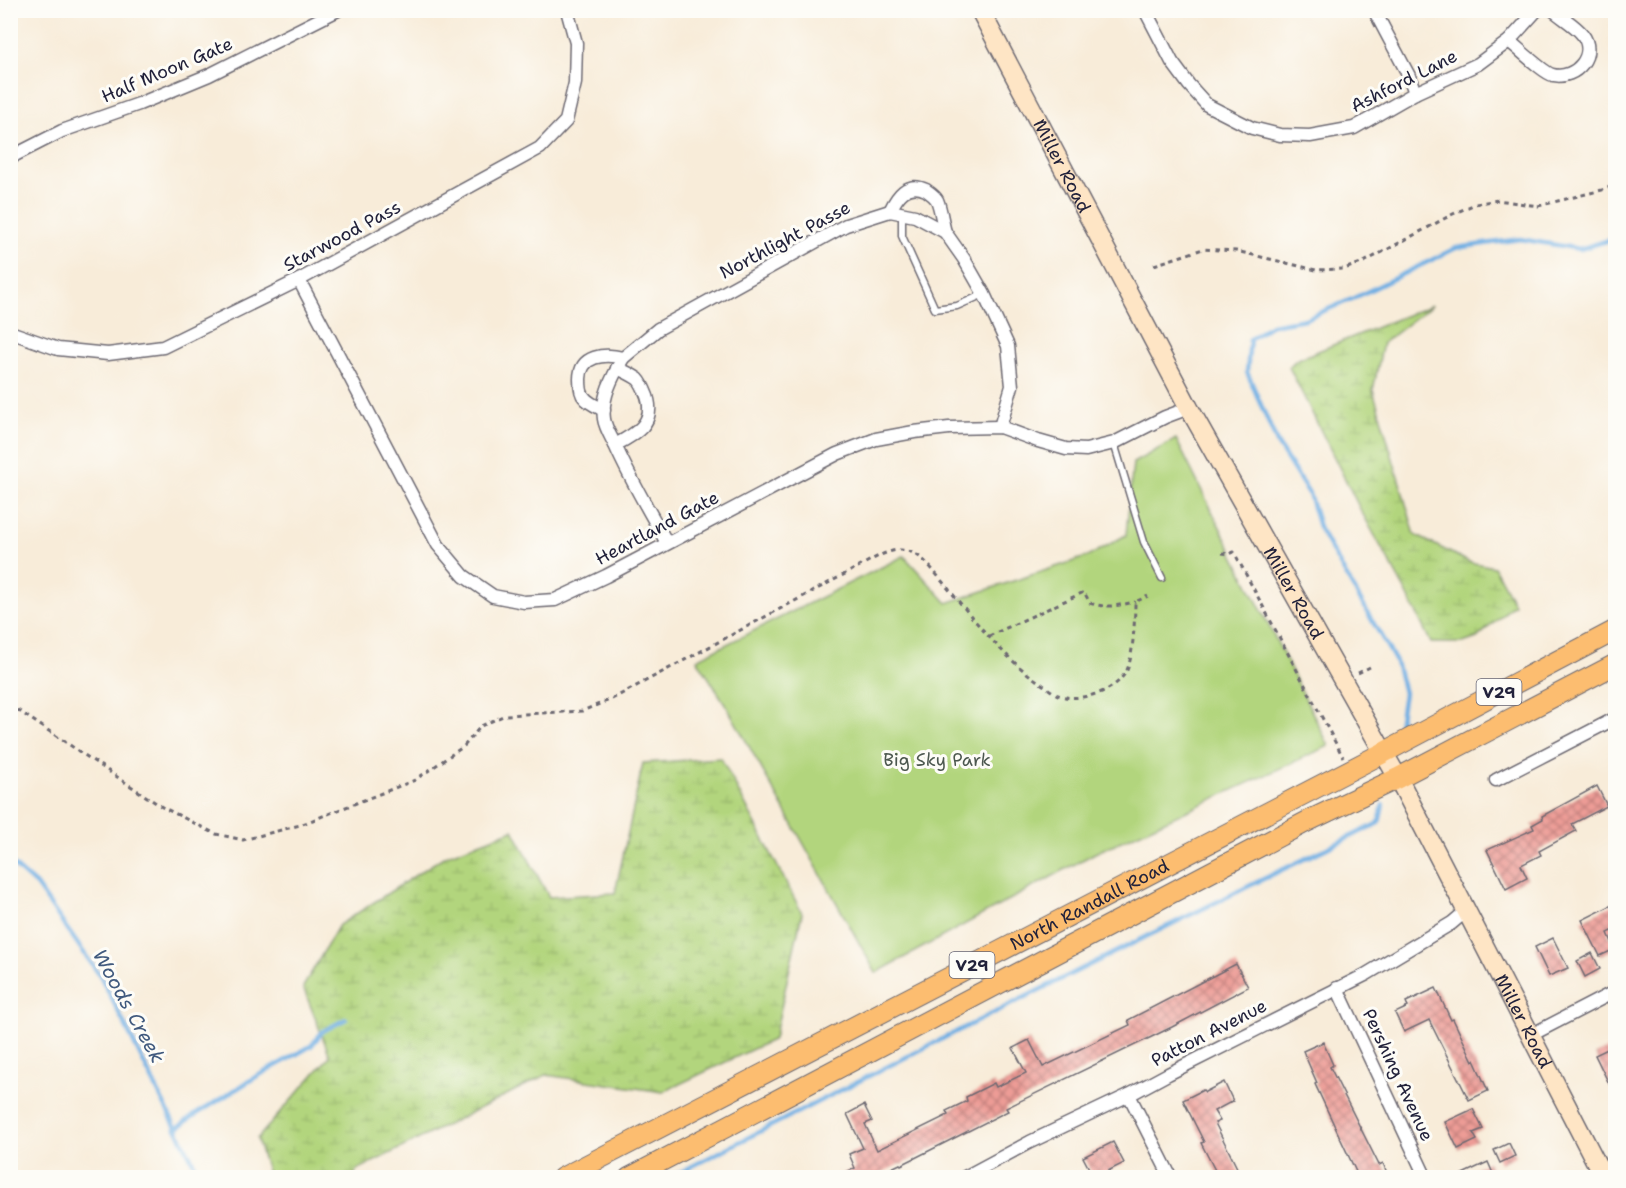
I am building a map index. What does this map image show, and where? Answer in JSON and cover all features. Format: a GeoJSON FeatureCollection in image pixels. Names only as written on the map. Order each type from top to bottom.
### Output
{"type":"FeatureCollection","features":[{"type":"Feature","properties":{"kind":"main road","name":"North Randall Road"},"geometry":{"type":"LineString","coordinates":[[562,1178],[1616,630]]}},
{"type":"Feature","properties":{"kind":"main road","name":"North Randall Road"},"geometry":{"type":"LineString","coordinates":[[630,1178],[1308,821],[1398,778],[1616,664]]}},
{"type":"Feature","properties":{"kind":"street","name":"Half Moon Gate"},"geometry":{"type":"LineString","coordinates":[[10,160],[15,155],[62,131],[139,104],[209,75],[338,10]]}},
{"type":"Feature","properties":{"kind":"street","name":"Starwood Pass"},"geometry":{"type":"LineString","coordinates":[[10,332],[58,349],[108,354],[163,347],[299,280],[540,148],[566,121],[575,83],[576,43],[567,10]]}},
{"type":"Feature","properties":{"kind":"street","name":"Miller Road"},"geometry":{"type":"LineString","coordinates":[[980,10],[1189,408],[1398,778],[1604,1178]]}},
{"type":"Feature","properties":{"kind":"street","name":"Ashford Lane"},"geometry":{"type":"LineString","coordinates":[[1145,10],[1172,62],[1207,105],[1252,128],[1280,135],[1310,136],[1354,128],[1415,93],[1478,64],[1509,41],[1537,10]]}},
{"type":"Feature","properties":{"kind":"street"},"geometry":{"type":"LineString","coordinates":[[1374,10],[1415,93]]}},
{"type":"Feature","properties":{"kind":"street"},"geometry":{"type":"LineString","coordinates":[[1509,41],[1551,75],[1565,76],[1576,72],[1584,63],[1587,48],[1583,35],[1554,10]]}},
{"type":"Feature","properties":{"kind":"street"},"geometry":{"type":"LineString","coordinates":[[945,232],[915,216],[896,212],[897,197],[912,187],[934,195],[938,201],[945,232],[984,294],[1008,346],[1012,386],[1000,427]]}},
{"type":"Feature","properties":{"kind":"street","name":"Northlight Passe"},"geometry":{"type":"LineString","coordinates":[[604,410],[607,392],[620,363],[658,329],[846,225],[896,212]]}},
{"type":"Feature","properties":{"kind":"street","name":"Heartland Gate"},"geometry":{"type":"LineString","coordinates":[[299,280],[438,545],[464,576],[493,597],[524,602],[555,600],[606,576],[837,454],[876,439],[949,428],[1000,427],[1038,441],[1086,450],[1113,443],[1165,417],[1189,408]]}},
{"type":"Feature","properties":{"kind":"street"},"geometry":{"type":"LineString","coordinates":[[615,445],[633,435],[646,423],[650,407],[639,380],[611,354],[598,356],[588,361],[580,373],[579,385],[584,397],[593,405],[604,410],[604,420],[615,445],[642,500],[667,543]]}},
{"type":"Feature","properties":{"kind":"street"},"geometry":{"type":"LineString","coordinates":[[1496,780],[1616,718]]}},
{"type":"Feature","properties":{"kind":"street","name":"Patton Avenue"},"geometry":{"type":"LineString","coordinates":[[963,1178],[1365,975],[1452,923],[1466,911]]}},
{"type":"Feature","properties":{"kind":"street","name":"Pershing Avenue"},"geometry":{"type":"LineString","coordinates":[[1337,988],[1426,1178]]}},
{"type":"Feature","properties":{"kind":"street"},"geometry":{"type":"LineString","coordinates":[[1531,1035],[1616,991]]}},
{"type":"Feature","properties":{"kind":"street"},"geometry":{"type":"LineString","coordinates":[[1130,1095],[1171,1178]]}},
{"type":"Feature","properties":{"kind":"lane"},"geometry":{"type":"LineString","coordinates":[[896,212],[902,236],[935,309],[957,306],[984,294]]}},
{"type":"Feature","properties":{"kind":"lane"},"geometry":{"type":"LineString","coordinates":[[1113,443],[1144,542],[1162,578]]}},
{"type":"Feature","properties":{"kind":"path"},"geometry":{"type":"LineString","coordinates":[[1154,265],[1203,249],[1236,251],[1316,270],[1344,269],[1364,262],[1475,204],[1498,200],[1538,206],[1616,185]]}},
{"type":"Feature","properties":{"kind":"path"},"geometry":{"type":"LineString","coordinates":[[10,705],[162,807],[216,834],[243,840],[300,825],[415,780],[464,746],[481,726],[505,715],[582,711],[612,699],[860,566],[895,550],[909,551],[925,561],[1015,663],[1059,695],[1079,697],[1093,695],[1113,686],[1128,668],[1133,639],[1135,602]]}},
{"type":"Feature","properties":{"kind":"path"},"geometry":{"type":"LineString","coordinates":[[1222,553],[1234,552],[1334,739]]}},
{"type":"Feature","properties":{"kind":"path"},"geometry":{"type":"LineString","coordinates":[[989,636],[1084,592],[1090,603],[1100,607],[1135,602],[1148,596]]}},
{"type":"Feature","properties":{"kind":"green space"},"geometry":{"type":"Polygon","coordinates":[[[1432,305],[1383,343],[1373,390],[1415,535],[1469,562],[1494,567],[1514,604],[1477,638],[1463,643],[1431,643],[1360,509],[1289,367],[1296,360],[1432,305]]]}},
{"type":"Feature","properties":{"kind":"green space","name":"Big Sky Park"},"geometry":{"type":"Polygon","coordinates":[[[1176,439],[1329,746],[1095,853],[876,973],[727,707],[697,659],[904,556],[947,603],[1089,556],[1126,535],[1133,463],[1176,439]]]}},
{"type":"Feature","properties":{"kind":"green space"},"geometry":{"type":"Polygon","coordinates":[[[721,758],[802,913],[774,1039],[663,1092],[546,1075],[357,1170],[354,1177],[269,1177],[257,1139],[330,1056],[303,987],[339,925],[445,856],[513,830],[549,897],[615,893],[643,763],[721,758]]]}},
{"type":"Feature","properties":{"kind":"building"},"geometry":{"type":"Polygon","coordinates":[[[1597,786],[1607,806],[1572,824],[1576,831],[1539,851],[1541,855],[1521,865],[1527,878],[1506,889],[1487,850],[1534,829],[1532,825],[1543,819],[1542,816],[1597,786]]]}},
{"type":"Feature","properties":{"kind":"building"},"geometry":{"type":"Polygon","coordinates":[[[1616,903],[1616,929],[1608,933],[1615,949],[1600,956],[1582,920],[1616,903]]]}},
{"type":"Feature","properties":{"kind":"building"},"geometry":{"type":"Polygon","coordinates":[[[1553,938],[1568,968],[1549,976],[1535,947],[1553,938]]]}},
{"type":"Feature","properties":{"kind":"building"},"geometry":{"type":"Polygon","coordinates":[[[1592,953],[1600,969],[1585,977],[1577,961],[1592,953]]]}},
{"type":"Feature","properties":{"kind":"building"},"geometry":{"type":"Polygon","coordinates":[[[1236,964],[1248,987],[1006,1108],[1008,1111],[901,1165],[871,1178],[833,1178],[855,1168],[849,1154],[863,1148],[847,1114],[864,1105],[872,1121],[865,1124],[877,1150],[948,1115],[946,1111],[967,1101],[966,1097],[994,1083],[996,1087],[1026,1073],[1013,1048],[1029,1040],[1043,1067],[1130,1025],[1128,1020],[1236,964]]]}},
{"type":"Feature","properties":{"kind":"building"},"geometry":{"type":"Polygon","coordinates":[[[1436,988],[1488,1091],[1469,1100],[1429,1020],[1404,1032],[1395,1013],[1408,1007],[1406,1002],[1436,988]]]}},
{"type":"Feature","properties":{"kind":"building"},"geometry":{"type":"Polygon","coordinates":[[[1323,1042],[1333,1065],[1330,1067],[1379,1165],[1383,1163],[1389,1178],[1350,1178],[1357,1174],[1315,1084],[1317,1083],[1303,1051],[1323,1042]]]}},
{"type":"Feature","properties":{"kind":"building"},"geometry":{"type":"Polygon","coordinates":[[[1616,1045],[1616,1098],[1595,1055],[1616,1045]]]}},
{"type":"Feature","properties":{"kind":"building"},"geometry":{"type":"Polygon","coordinates":[[[1224,1082],[1233,1101],[1214,1111],[1220,1121],[1215,1123],[1242,1178],[1219,1178],[1183,1100],[1224,1082]]]}},
{"type":"Feature","properties":{"kind":"building"},"geometry":{"type":"Polygon","coordinates":[[[1473,1109],[1483,1129],[1473,1133],[1477,1140],[1458,1149],[1445,1122],[1473,1109]]]}},
{"type":"Feature","properties":{"kind":"building"},"geometry":{"type":"Polygon","coordinates":[[[1113,1142],[1124,1163],[1094,1178],[1083,1157],[1113,1142]]]}},
{"type":"Feature","properties":{"kind":"building"},"geometry":{"type":"Polygon","coordinates":[[[1509,1143],[1515,1156],[1500,1163],[1494,1150],[1509,1143]]]}},
{"type":"Feature","properties":{"kind":"building"},"geometry":{"type":"Polygon","coordinates":[[[1488,1162],[1495,1178],[1454,1178],[1488,1162]]]}},
{"type":"Feature","properties":{"kind":"waterway"},"geometry":{"type":"LineString","coordinates":[[1399,725],[1404,693],[1396,662],[1320,530],[1309,494],[1278,445],[1247,372],[1250,339],[1271,325],[1305,319],[1352,299],[1456,248],[1520,239],[1580,249],[1616,238]]}},
{"type":"Feature","properties":{"kind":"waterway"},"geometry":{"type":"LineString","coordinates":[[669,1178],[1023,998],[1379,823],[1383,805]]}},
{"type":"Feature","properties":{"kind":"waterway","name":"Woods Creek"},"geometry":{"type":"LineString","coordinates":[[10,862],[36,885],[101,977],[201,1178]]}},
{"type":"Feature","properties":{"kind":"waterway"},"geometry":{"type":"LineString","coordinates":[[176,1129],[254,1078],[311,1046],[323,1031],[346,1019]]}}]}
